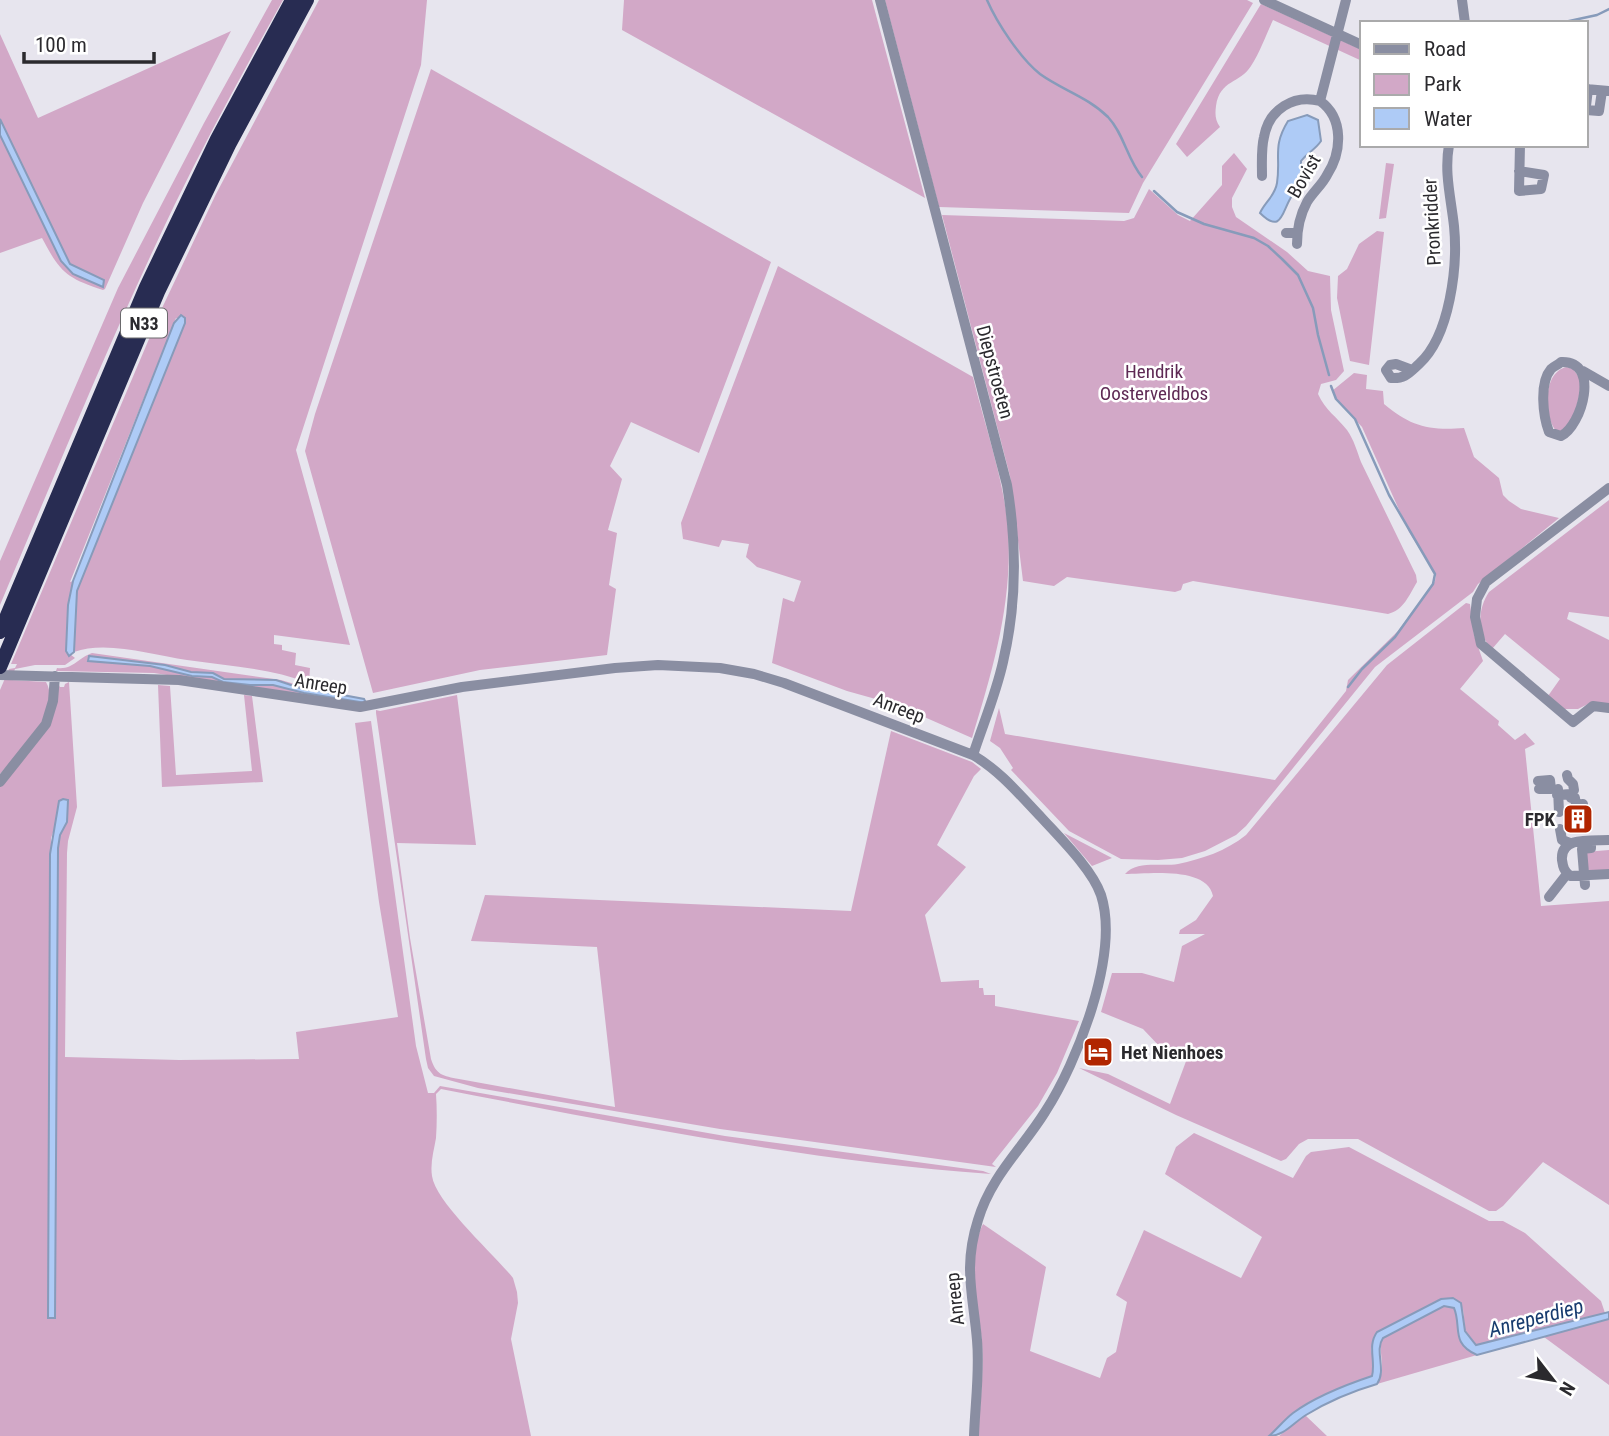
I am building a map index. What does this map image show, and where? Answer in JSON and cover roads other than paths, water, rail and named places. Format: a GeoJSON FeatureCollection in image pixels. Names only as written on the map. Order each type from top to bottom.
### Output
{"type":"FeatureCollection","features":[{"type":"Feature","properties":{"kind":"highway","name":"N33"},"geometry":{"type":"LineString","coordinates":[[0,632],[156,265],[217,139],[292,0]]}},
{"type":"Feature","properties":{"kind":"highway","name":"N33"},"geometry":{"type":"LineString","coordinates":[[2,662],[158,292],[229,145],[307,0]]}},
{"type":"Feature","properties":{"kind":"street","name":"Diepstroeten"},"geometry":{"type":"LineString","coordinates":[[880,0],[1007,485],[1013,521],[1015,568],[1011,620],[999,676],[974,755]]}},
{"type":"Feature","properties":{"kind":"street"},"geometry":{"type":"LineString","coordinates":[[1264,0],[1360,43]]}},
{"type":"Feature","properties":{"kind":"street"},"geometry":{"type":"LineString","coordinates":[[1320,101],[1346,0]]}},
{"type":"Feature","properties":{"kind":"street"},"geometry":{"type":"LineString","coordinates":[[1462,0],[1465,21]]}},
{"type":"Feature","properties":{"kind":"street"},"geometry":{"type":"LineString","coordinates":[[1588,108],[1599,111],[1605,91]]}},
{"type":"Feature","properties":{"kind":"street","name":"Bovist"},"geometry":{"type":"LineString","coordinates":[[1262,176],[1266,128],[1285,104],[1309,98],[1330,108],[1338,127],[1335,156],[1327,175],[1307,203],[1293,237]]}},
{"type":"Feature","properties":{"kind":"street","name":"Pronkridder"},"geometry":{"type":"LineString","coordinates":[[1412,370],[1435,343],[1450,294],[1454,228],[1447,186],[1449,147]]}},
{"type":"Feature","properties":{"kind":"street"},"geometry":{"type":"LineString","coordinates":[[1519,171],[1520,147]]}},
{"type":"Feature","properties":{"kind":"street"},"geometry":{"type":"LineString","coordinates":[[1583,371],[1582,399],[1575,420],[1561,436],[1549,432],[1544,404],[1547,377],[1551,369],[1561,362],[1577,365],[1609,386]]}},
{"type":"Feature","properties":{"kind":"street"},"geometry":{"type":"LineString","coordinates":[[1609,488],[1497,574],[1481,590],[1475,617],[1481,644],[1493,657],[1573,722],[1592,706],[1609,708]]}},
{"type":"Feature","properties":{"kind":"street","name":"Anreep"},"geometry":{"type":"LineString","coordinates":[[0,675],[178,680],[360,707],[462,687],[615,668],[673,664],[705,666],[754,674],[784,683],[974,755],[1003,776],[1094,879],[1102,897],[1104,931],[1098,989],[1083,1034],[1045,1114],[1006,1163],[993,1185],[972,1237],[969,1278],[978,1355],[974,1436]]}},
{"type":"Feature","properties":{"kind":"street"},"geometry":{"type":"LineString","coordinates":[[0,782],[46,724],[53,701],[55,676]]}},
{"type":"Feature","properties":{"kind":"street"},"geometry":{"type":"LineString","coordinates":[[1554,792],[1576,800],[1573,784],[1567,775]]}},
{"type":"Feature","properties":{"kind":"street"},"geometry":{"type":"LineString","coordinates":[[1539,785],[1550,780],[1559,812]]}},
{"type":"Feature","properties":{"kind":"street"},"geometry":{"type":"LineString","coordinates":[[1560,829],[1562,841],[1570,843],[1608,840]]}},
{"type":"Feature","properties":{"kind":"street"},"geometry":{"type":"LineString","coordinates":[[1597,831],[1601,837],[1608,840]]}},
{"type":"Feature","properties":{"kind":"street"},"geometry":{"type":"LineString","coordinates":[[1585,881],[1582,849],[1591,848],[1591,841]]}},
{"type":"Feature","properties":{"kind":"street"},"geometry":{"type":"LineString","coordinates":[[1570,843],[1562,853],[1567,874],[1585,881],[1609,874]]}},
{"type":"Feature","properties":{"kind":"street"},"geometry":{"type":"LineString","coordinates":[[1549,897],[1567,874]]}},
{"type":"Feature","properties":{"kind":"water"},"geometry":{"type":"Polygon","coordinates":[[[1307,115],[1318,120],[1321,141],[1301,161],[1300,182],[1280,219],[1272,222],[1260,213],[1276,188],[1280,138],[1288,121],[1307,115]]]}},
{"type":"Feature","properties":{"kind":"water"},"geometry":{"type":"Polygon","coordinates":[[[0,119],[70,264],[104,280],[103,287],[73,274],[61,261],[0,135],[0,119]]]}},
{"type":"Feature","properties":{"kind":"water"},"geometry":{"type":"Polygon","coordinates":[[[181,315],[185,318],[185,323],[77,591],[74,652],[69,656],[66,651],[68,605],[73,581],[174,323],[181,315]]]}},
{"type":"Feature","properties":{"kind":"water"},"geometry":{"type":"Polygon","coordinates":[[[89,656],[213,673],[224,679],[276,680],[306,690],[364,699],[366,703],[273,685],[223,682],[212,677],[192,676],[150,666],[88,661],[89,656]]]}},
{"type":"Feature","properties":{"kind":"water"},"geometry":{"type":"Polygon","coordinates":[[[68,800],[67,822],[60,835],[58,848],[55,1318],[48,1318],[50,854],[59,801],[68,800]]]}},
{"type":"Feature","properties":{"kind":"water"},"geometry":{"type":"Polygon","coordinates":[[[1453,1298],[1461,1303],[1465,1331],[1476,1345],[1609,1312],[1609,1319],[1477,1355],[1460,1340],[1454,1308],[1444,1306],[1383,1338],[1380,1349],[1381,1373],[1377,1384],[1331,1401],[1284,1431],[1269,1436],[1293,1413],[1311,1401],[1372,1376],[1372,1348],[1377,1332],[1441,1299],[1453,1298]]]}},
{"type":"Feature","properties":{"kind":"waterway"},"geometry":{"type":"LineString","coordinates":[[987,0],[1010,40],[1032,67],[1108,117],[1142,177]]}},
{"type":"Feature","properties":{"kind":"waterway"},"geometry":{"type":"LineString","coordinates":[[1569,21],[1597,15],[1609,9]]}},
{"type":"Feature","properties":{"kind":"waterway"},"geometry":{"type":"LineString","coordinates":[[1154,191],[1177,212],[1204,224],[1254,238],[1268,246],[1298,275],[1313,308],[1329,375]]}},
{"type":"Feature","properties":{"kind":"waterway"},"geometry":{"type":"LineString","coordinates":[[1331,386],[1336,399],[1355,419],[1389,495],[1435,574],[1433,584],[1395,637],[1362,669],[1348,687]]}},
{"type":"Feature","properties":{"kind":"place","name":"FPK"},"geometry":{"type":"Point","coordinates":[1578,819]}},
{"type":"Feature","properties":{"kind":"place","name":"Het Nienhoes"},"geometry":{"type":"Point","coordinates":[1098,1052]}},
{"type":"Feature","properties":{"kind":"park label","name":"Hendrik Oosterveldbos"},"geometry":{"type":"Point","coordinates":[1154,382]}},
{"type":"Feature","properties":{"kind":"water label","name":"Anreperdiep"},"geometry":{"type":"Point","coordinates":[1536,1318]}}]}
